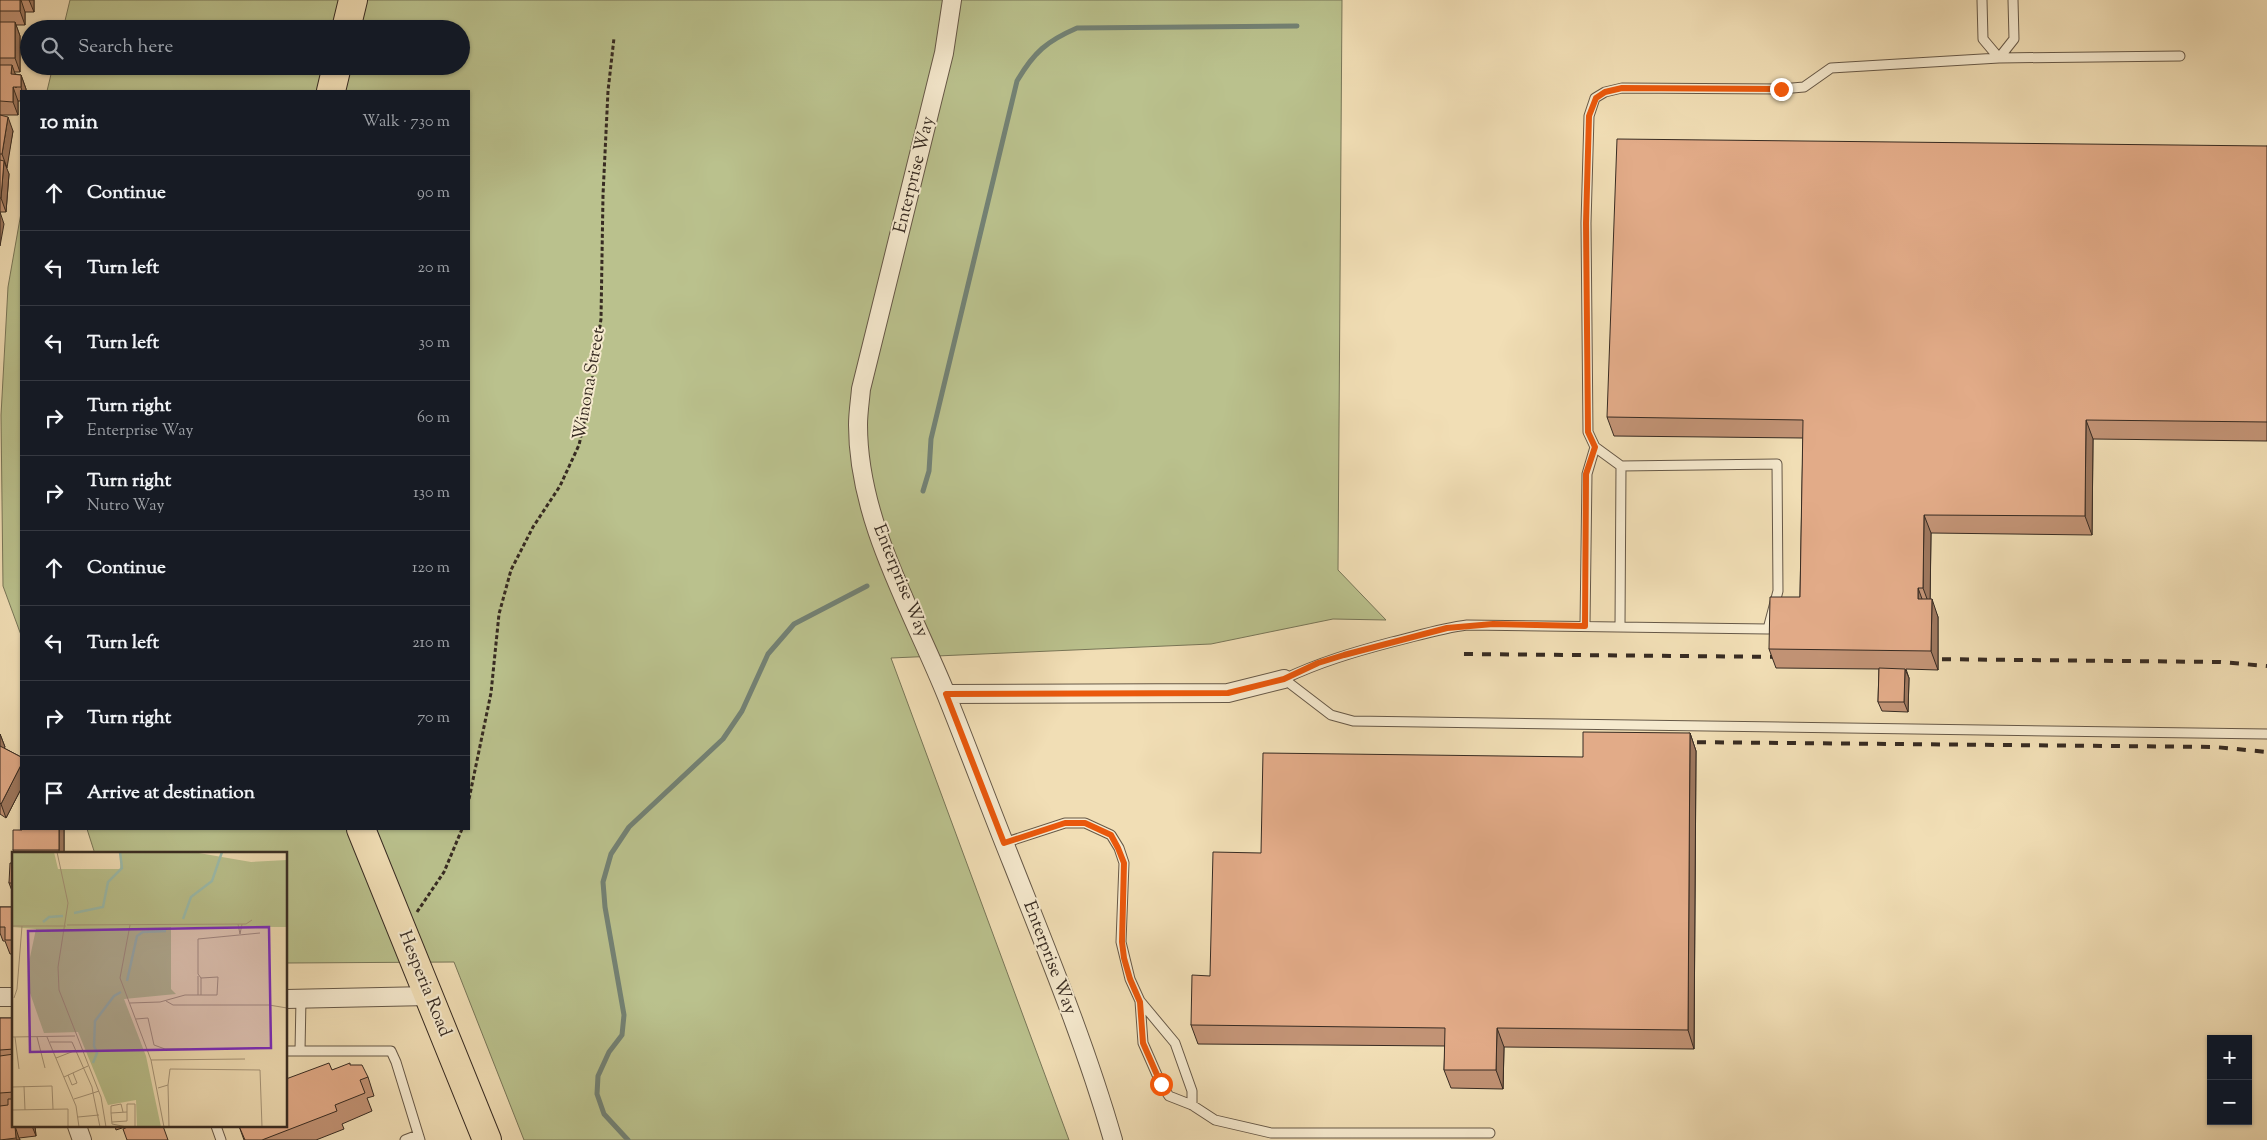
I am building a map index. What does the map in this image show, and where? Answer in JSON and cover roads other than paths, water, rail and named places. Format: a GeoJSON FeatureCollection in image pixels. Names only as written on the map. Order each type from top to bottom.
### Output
{"type":"FeatureCollection","features":[{"type":"Feature","properties":{"kind":"main road"},"geometry":{"type":"LineString","coordinates":[[348,20],[353,0]]}},
{"type":"Feature","properties":{"kind":"main road"},"geometry":{"type":"LineString","coordinates":[[330,90],[334,75]]}},
{"type":"Feature","properties":{"kind":"main road","name":"Hesperia Road"},"geometry":{"type":"LineString","coordinates":[[361,830],[487,1140]]}},
{"type":"Feature","properties":{"kind":"street","name":"Enterprise Way"},"geometry":{"type":"LineString","coordinates":[[952,0],[944,53],[861,389],[858,425],[867,490],[880,540],[946,694],[1004,843],[1095,1078],[1113,1140]]}},
{"type":"Feature","properties":{"kind":"street"},"geometry":{"type":"LineString","coordinates":[[946,694],[1228,693],[1284,679]]}},
{"type":"Feature","properties":{"kind":"street"},"geometry":{"type":"LineString","coordinates":[[293,999],[429,996]]}},
{"type":"Feature","properties":{"kind":"street"},"geometry":{"type":"LineString","coordinates":[[78,1128],[82,1140]]}},
{"type":"Feature","properties":{"kind":"lane"},"geometry":{"type":"LineString","coordinates":[[1982,0],[1983,39],[1999,58]]}},
{"type":"Feature","properties":{"kind":"lane"},"geometry":{"type":"LineString","coordinates":[[1999,58],[2014,39],[2013,0]]}},
{"type":"Feature","properties":{"kind":"lane"},"geometry":{"type":"LineString","coordinates":[[2180,56],[1999,58],[1830,68],[1804,87],[1781,89],[1622,88],[1605,92],[1596,98],[1589,116],[1586,223],[1588,432],[1595,447],[1621,466],[1776,464],[1778,591],[1768,629],[1493,624],[1447,628],[1318,663],[1284,679],[1331,715],[1353,721],[2267,734]]}},
{"type":"Feature","properties":{"kind":"lane"},"geometry":{"type":"LineString","coordinates":[[1585,626],[1586,474],[1595,447]]}},
{"type":"Feature","properties":{"kind":"lane"},"geometry":{"type":"LineString","coordinates":[[1620,626],[1621,466]]}},
{"type":"Feature","properties":{"kind":"lane"},"geometry":{"type":"LineString","coordinates":[[1004,843],[1065,823],[1085,823],[1111,835],[1124,863],[1122,942],[1130,979],[1140,1002],[1175,1043],[1192,1092],[1192,1105]]}},
{"type":"Feature","properties":{"kind":"lane"},"geometry":{"type":"LineString","coordinates":[[293,999],[300,1051]]}},
{"type":"Feature","properties":{"kind":"lane"},"geometry":{"type":"LineString","coordinates":[[1140,1002],[1143,1043],[1161,1084],[1169,1096],[1192,1105],[1215,1120],[1271,1133],[1490,1132]]}},
{"type":"Feature","properties":{"kind":"lane"},"geometry":{"type":"LineString","coordinates":[[288,1051],[391,1051],[419,1137],[405,1140]]}},
{"type":"Feature","properties":{"kind":"lane"},"geometry":{"type":"LineString","coordinates":[[217,1128],[221,1140]]}},
{"type":"Feature","properties":{"kind":"waterway"},"geometry":{"type":"LineString","coordinates":[[923,491],[929,471],[931,439],[1017,81],[1029,62],[1049,43],[1077,28],[1297,26]]}},
{"type":"Feature","properties":{"kind":"waterway"},"geometry":{"type":"LineString","coordinates":[[628,1140],[604,1114],[597,1094],[598,1076],[609,1052],[622,1035],[624,1015],[605,907],[603,882],[611,854],[629,827],[723,739],[742,711],[768,654],[794,624],[867,586]]}},
{"type":"Feature","properties":{"kind":"railway"},"geometry":{"type":"LineString","coordinates":[[1464,654],[1787,657]]}},
{"type":"Feature","properties":{"kind":"railway"},"geometry":{"type":"LineString","coordinates":[[1924,659],[2220,662],[2267,666]]}},
{"type":"Feature","properties":{"kind":"railway"},"geometry":{"type":"LineString","coordinates":[[1679,742],[2215,747],[2267,752]]}}]}
